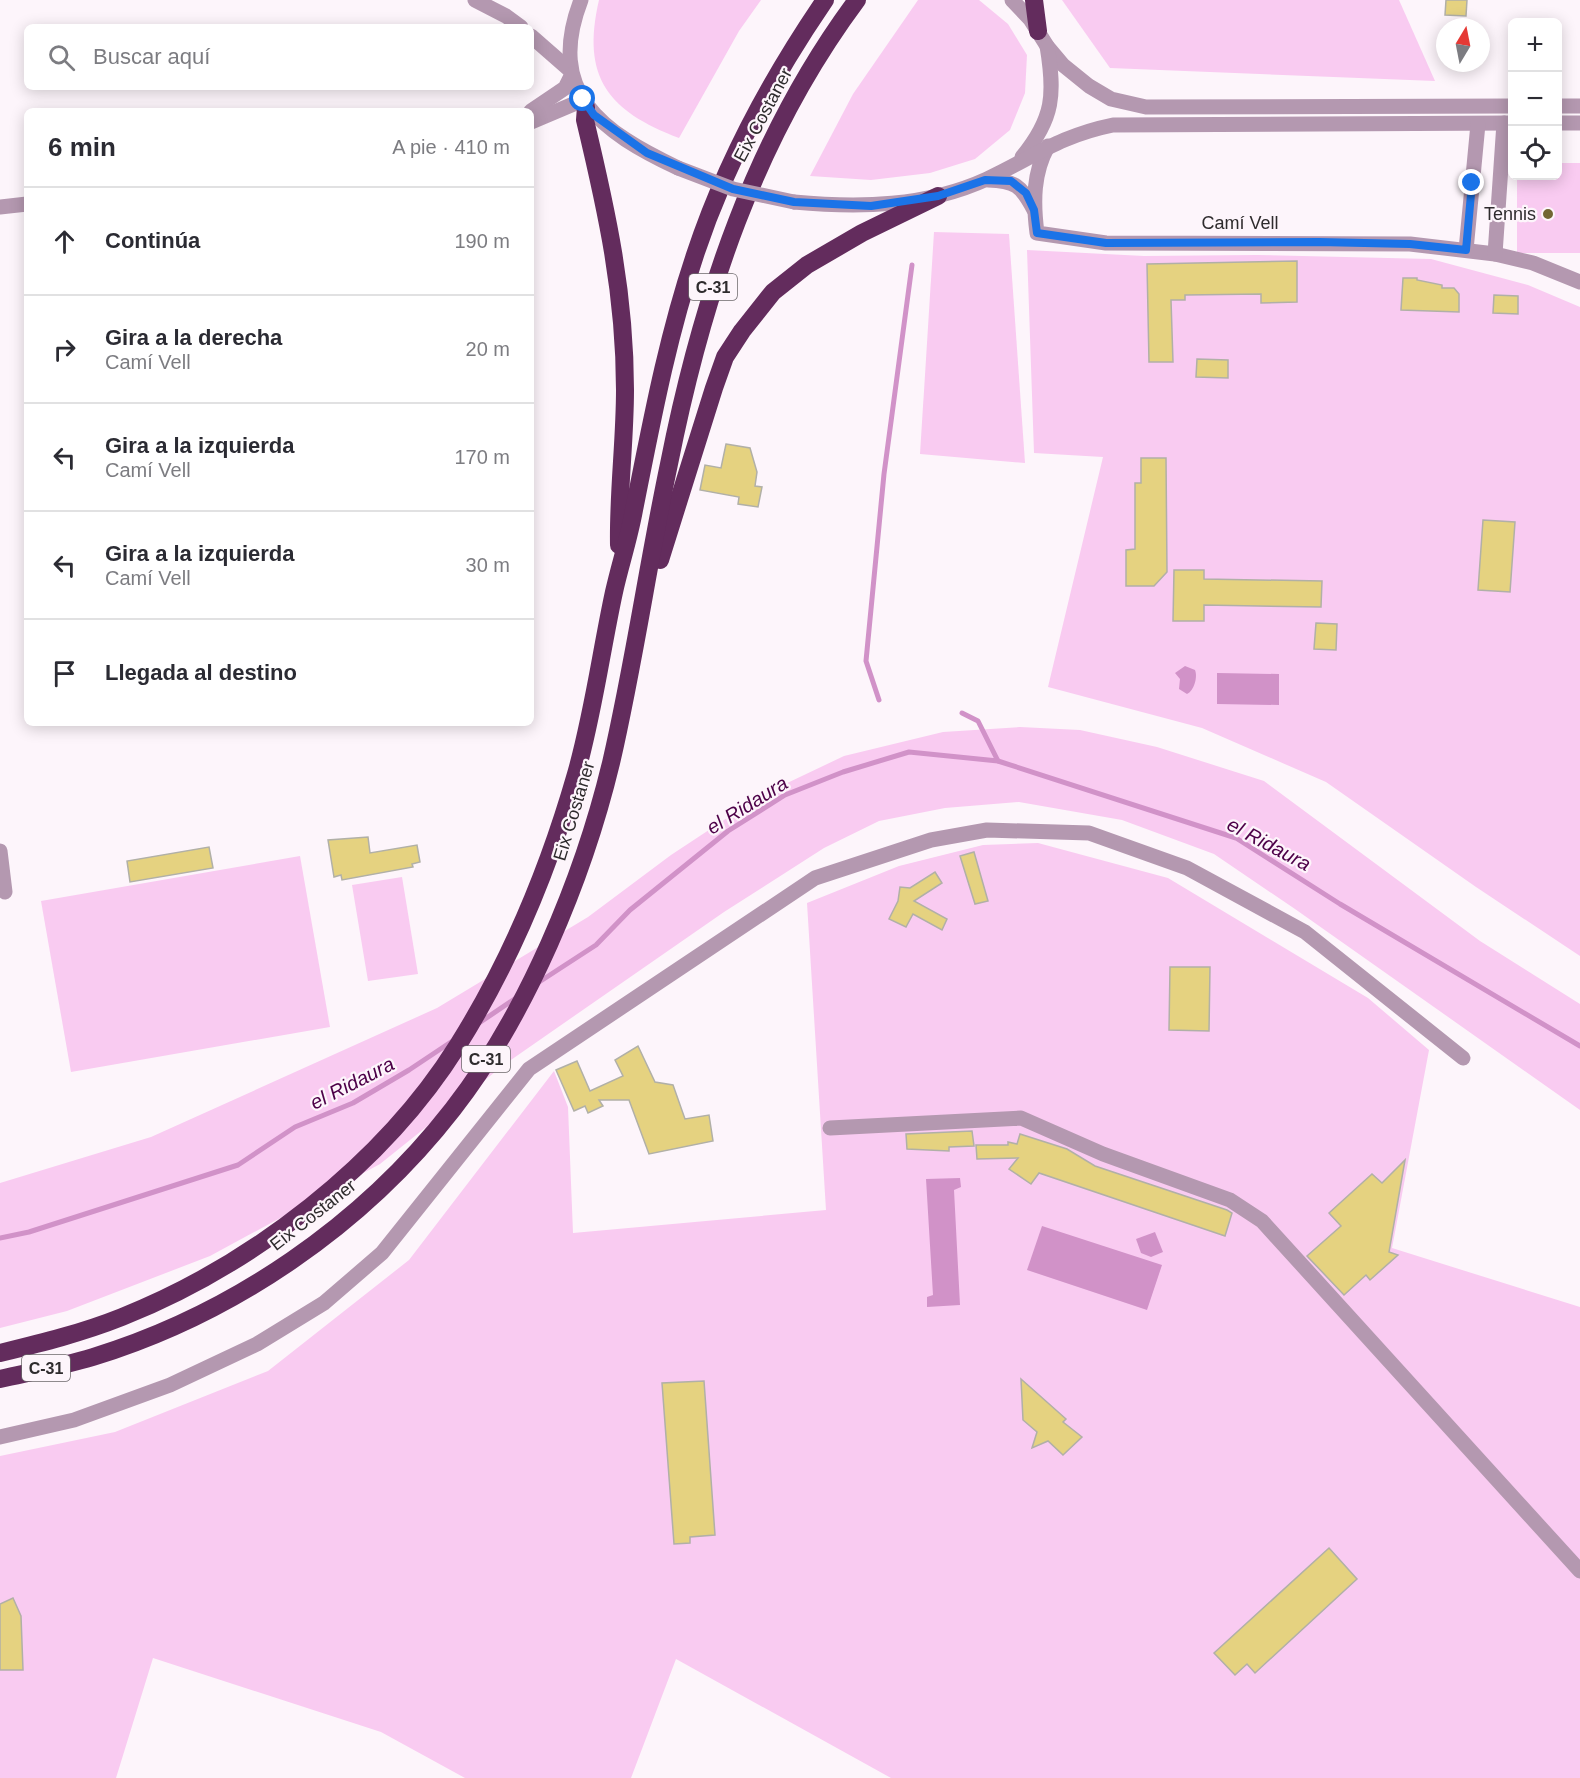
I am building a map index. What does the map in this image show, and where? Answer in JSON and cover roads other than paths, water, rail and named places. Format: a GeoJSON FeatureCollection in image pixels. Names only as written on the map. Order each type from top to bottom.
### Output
{"type":"FeatureCollection","features":[{"type":"Feature","properties":{"kind":"highway","name":"Eix Costaner"},"geometry":{"type":"LineString","coordinates":[[0,1353],[120,1318],[188,1287],[241,1257],[285,1227],[342,1181],[425,1090],[457,1047],[507,957],[528,908],[577,771],[669,345],[695,254],[742,140],[771,83],[825,0]]}},
{"type":"Feature","properties":{"kind":"highway","name":"Eix Costaner"},"geometry":{"type":"LineString","coordinates":[[0,1379],[93,1357],[200,1314],[258,1283],[362,1206],[419,1150],[455,1107],[513,1016],[558,924],[610,766],[645,601],[678,419],[708,299],[739,212],[766,150],[835,29],[857,0]]}},
{"type":"Feature","properties":{"kind":"highway"},"geometry":{"type":"LineString","coordinates":[[1034,0],[1042,39]]}},
{"type":"Feature","properties":{"kind":"highway"},"geometry":{"type":"LineString","coordinates":[[585,103],[585,120],[612,238],[621,316],[625,391],[618,504],[620,564]]}},
{"type":"Feature","properties":{"kind":"highway"},"geometry":{"type":"LineString","coordinates":[[645,601],[673,525],[693,448],[717,378],[725,357],[742,331],[773,292],[807,265],[862,233],[938,196]]}},
{"type":"Feature","properties":{"kind":"street"},"geometry":{"type":"LineString","coordinates":[[475,0],[516,24]]}},
{"type":"Feature","properties":{"kind":"street"},"geometry":{"type":"LineString","coordinates":[[534,109],[565,88],[571,73],[571,34],[581,0]]}},
{"type":"Feature","properties":{"kind":"street"},"geometry":{"type":"LineString","coordinates":[[1012,0],[1063,65],[1111,99],[1146,107],[1508,106]]}},
{"type":"Feature","properties":{"kind":"street"},"geometry":{"type":"LineString","coordinates":[[534,39],[571,73],[585,103],[626,141],[678,168],[733,189],[794,202],[871,206],[938,196],[985,180],[1048,146],[1085,131],[1113,125],[1508,123],[1495,255]]}},
{"type":"Feature","properties":{"kind":"street"},"geometry":{"type":"LineString","coordinates":[[1018,161],[1047,121],[1051,104],[1053,81],[1042,39]]}},
{"type":"Feature","properties":{"kind":"street"},"geometry":{"type":"LineString","coordinates":[[534,121],[585,103]]}},
{"type":"Feature","properties":{"kind":"street"},"geometry":{"type":"LineString","coordinates":[[1562,106],[1580,106]]}},
{"type":"Feature","properties":{"kind":"street"},"geometry":{"type":"LineString","coordinates":[[1562,123],[1580,123]]}},
{"type":"Feature","properties":{"kind":"street"},"geometry":{"type":"LineString","coordinates":[[1466,250],[1478,124]]}},
{"type":"Feature","properties":{"kind":"street","name":"Camí Vell"},"geometry":{"type":"LineString","coordinates":[[1048,146],[1038,163],[1034,210],[1037,233],[1106,243],[1410,244],[1466,250],[1533,263],[1580,282]]}},
{"type":"Feature","properties":{"kind":"street","name":"Camí Vell"},"geometry":{"type":"LineString","coordinates":[[985,180],[1011,181],[1026,193],[1034,210]]}},
{"type":"Feature","properties":{"kind":"street"},"geometry":{"type":"LineString","coordinates":[[0,207],[24,204]]}},
{"type":"Feature","properties":{"kind":"street"},"geometry":{"type":"LineString","coordinates":[[0,1437],[74,1420],[170,1385],[257,1344],[324,1303],[382,1253],[529,1069],[815,878],[932,840],[987,830],[1089,833],[1187,868],[1305,932],[1463,1058]]}},
{"type":"Feature","properties":{"kind":"street"},"geometry":{"type":"LineString","coordinates":[[0,851],[5,892]]}},
{"type":"Feature","properties":{"kind":"street"},"geometry":{"type":"LineString","coordinates":[[830,1128],[1021,1118],[1103,1154],[1230,1200],[1262,1221],[1580,1571]]}},
{"type":"Feature","properties":{"kind":"waterway"},"geometry":{"type":"LineString","coordinates":[[879,700],[866,661],[884,474],[912,265]]}},
{"type":"Feature","properties":{"kind":"waterway"},"geometry":{"type":"LineString","coordinates":[[962,713],[978,721],[998,761]]}},
{"type":"Feature","properties":{"kind":"waterway","name":"el Ridaura"},"geometry":{"type":"LineString","coordinates":[[536,984],[596,945],[630,910],[728,831],[785,795],[843,772],[909,752],[998,761],[1236,838],[1340,904],[1580,1046]]}},
{"type":"Feature","properties":{"kind":"waterway","name":"el Ridaura"},"geometry":{"type":"LineString","coordinates":[[479,1023],[516,998]]}},
{"type":"Feature","properties":{"kind":"waterway","name":"el Ridaura"},"geometry":{"type":"LineString","coordinates":[[0,1238],[29,1232],[238,1165],[295,1127],[353,1103],[451,1042]]}},
{"type":"Feature","properties":{"kind":"place","name":"Tennis"},"geometry":{"type":"Point","coordinates":[1548,214]}}]}
